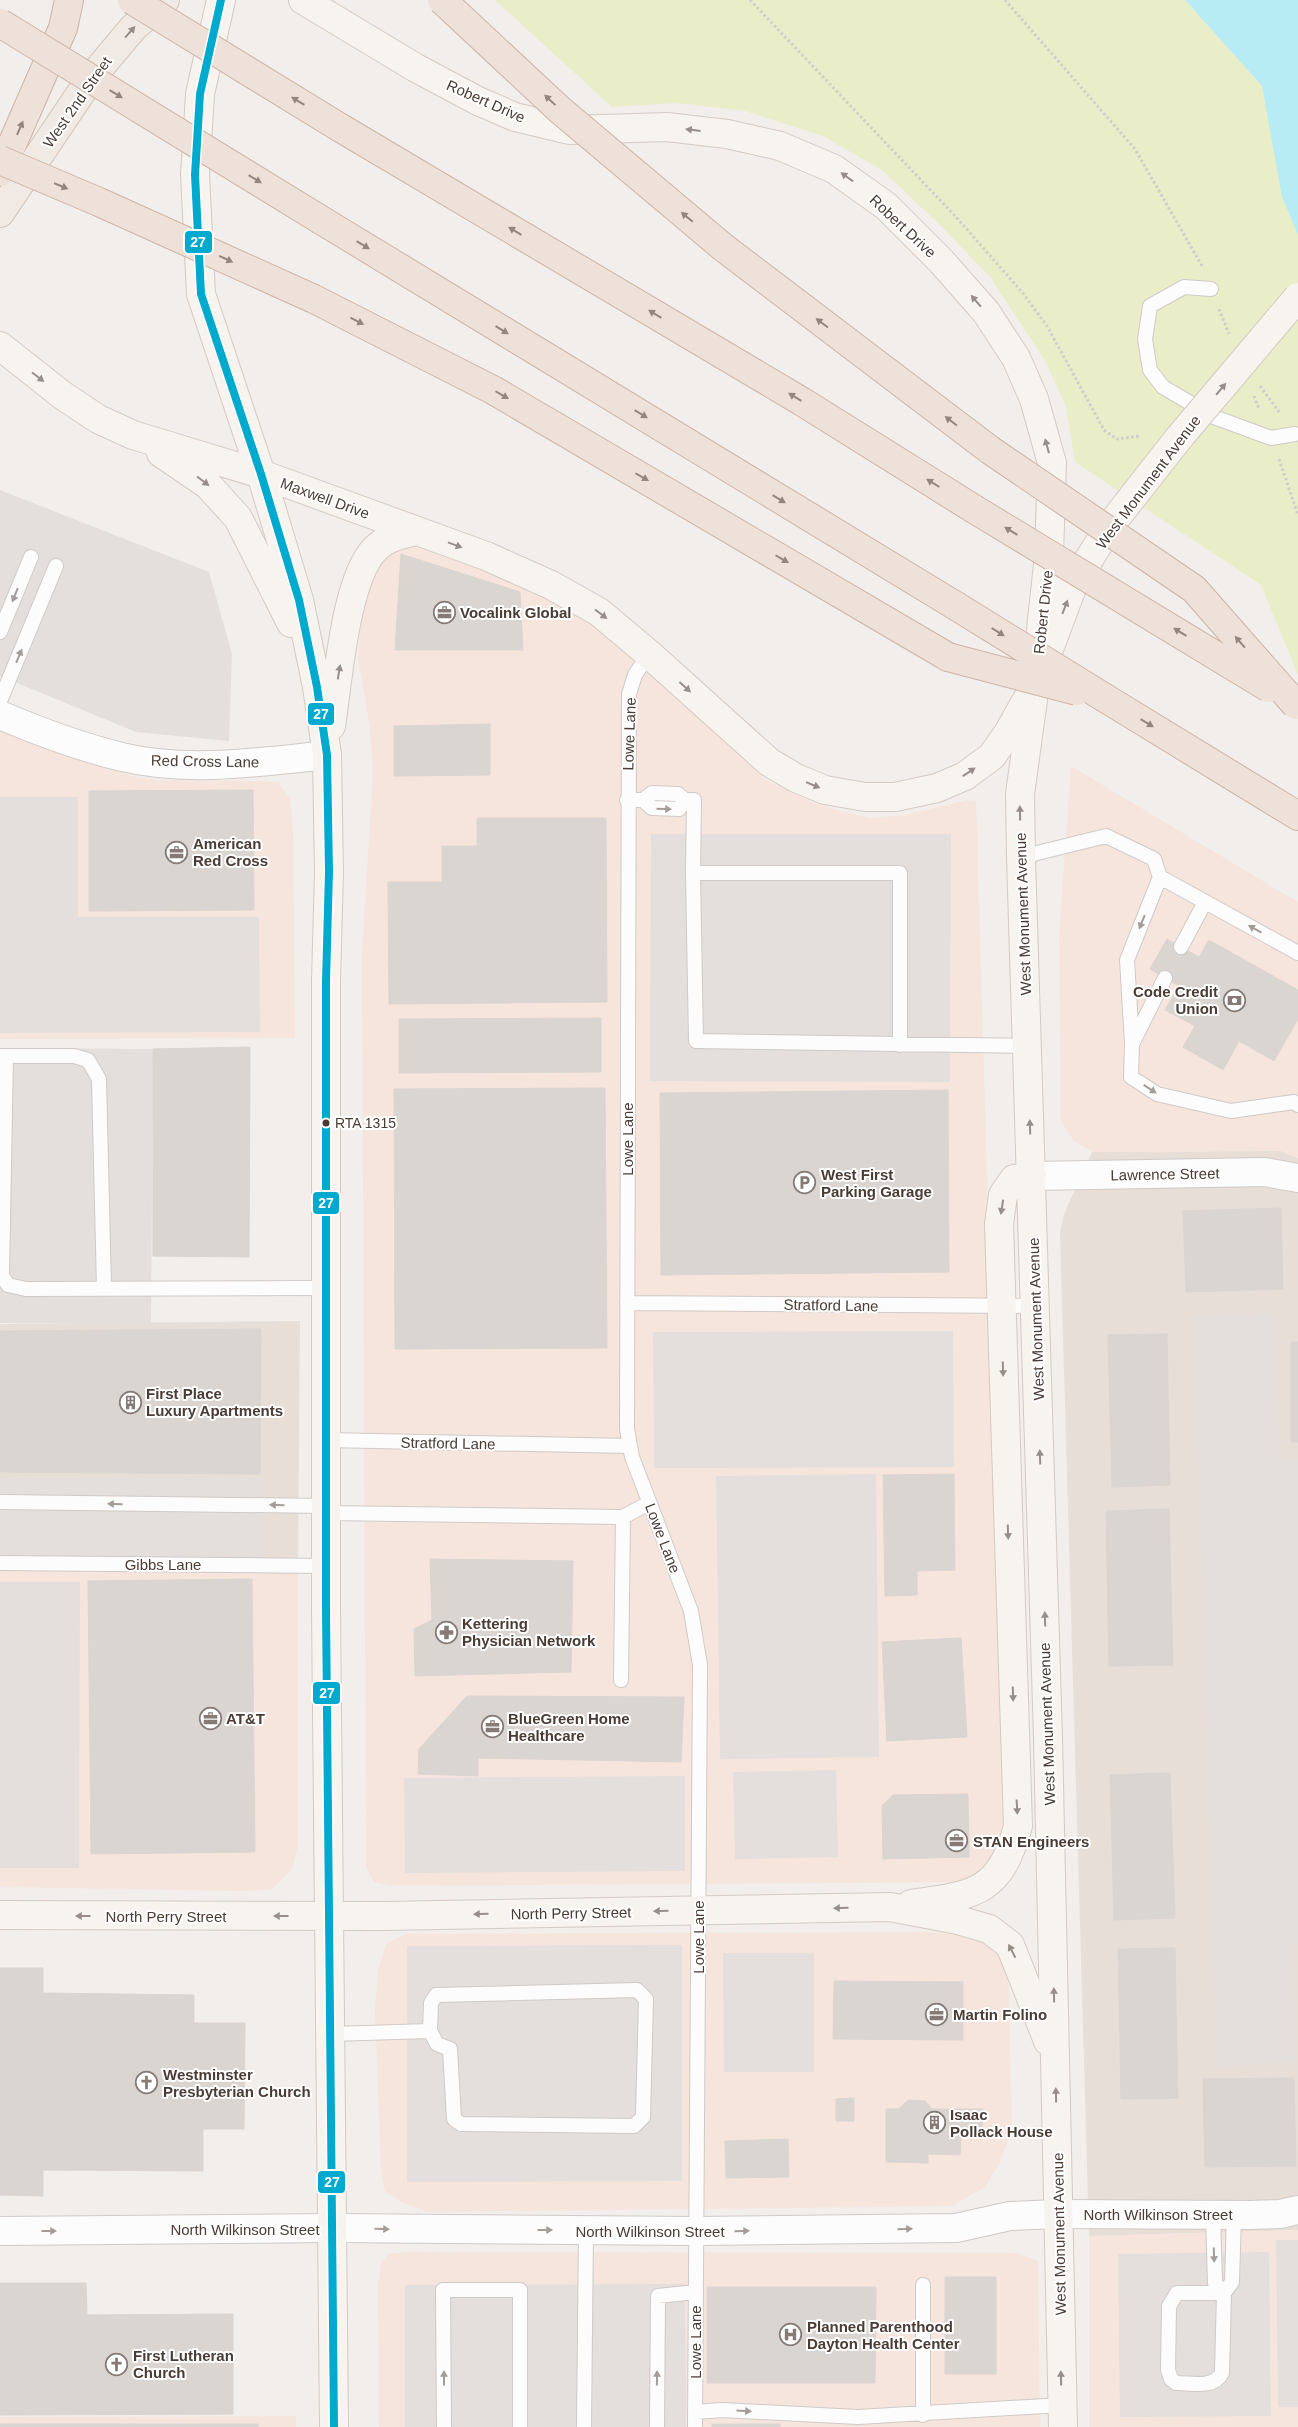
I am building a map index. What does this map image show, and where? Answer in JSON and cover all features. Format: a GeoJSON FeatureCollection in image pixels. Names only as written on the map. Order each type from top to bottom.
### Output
{"type":"FeatureCollection","features":[{"type":"Feature","properties":{"kind":"highway"},"geometry":{"type":"LineString","coordinates":[[0,172],[63,28],[69,0]]}},
{"type":"Feature","properties":{"kind":"highway"},"geometry":{"type":"LineString","coordinates":[[132,0],[339,126],[801,401],[974,509],[1190,638],[1297,705]]}},
{"type":"Feature","properties":{"kind":"highway"},"geometry":{"type":"LineString","coordinates":[[442,0],[560,110],[724,248],[990,450],[1194,589],[1297,705]]}},
{"type":"Feature","properties":{"kind":"highway"},"geometry":{"type":"LineString","coordinates":[[0,23],[1298,816]]}},
{"type":"Feature","properties":{"kind":"highway"},"geometry":{"type":"LineString","coordinates":[[0,160],[100,202],[314,299],[492,390],[948,657],[1106,698]]}},
{"type":"Feature","properties":{"kind":"main road","name":"West 2nd Street"},"geometry":{"type":"LineString","coordinates":[[0,213],[91,78],[133,28],[165,0]]}},
{"type":"Feature","properties":{"kind":"main road"},"geometry":{"type":"LineString","coordinates":[[221,0],[200,94],[195,175],[201,294],[261,474],[298,600],[317,687],[327,755],[329,872],[326,981],[326,1566],[334,2427]]}},
{"type":"Feature","properties":{"kind":"main road","name":"Robert Drive"},"geometry":{"type":"LineString","coordinates":[[303,0],[424,72],[478,101],[515,117],[570,130],[667,127],[727,134],[780,146],[834,169],[886,206],[941,262],[986,312],[1016,358],[1034,399],[1052,463],[1049,555],[1035,685]]}},
{"type":"Feature","properties":{"kind":"main road"},"geometry":{"type":"LineString","coordinates":[[344,0],[360,33]]}},
{"type":"Feature","properties":{"kind":"main road","name":"West Monument Avenue"},"geometry":{"type":"LineString","coordinates":[[1062,2416],[1055,2061],[1020,794],[1035,685],[1073,585],[1109,527],[1178,439],[1298,297]]}},
{"type":"Feature","properties":{"kind":"main road","name":"Maxwell Drive"},"geometry":{"type":"LineString","coordinates":[[0,346],[62,395],[98,419],[133,435],[261,474],[486,556],[552,585],[599,612],[649,654],[769,762],[796,778],[824,790],[865,797],[895,797],[938,788],[965,776],[992,756],[1008,733],[1035,685]]}},
{"type":"Feature","properties":{"kind":"main road"},"geometry":{"type":"LineString","coordinates":[[133,435],[176,461],[208,485],[238,518],[282,602],[317,687]]}},
{"type":"Feature","properties":{"kind":"main road"},"geometry":{"type":"LineString","coordinates":[[327,755],[345,636],[355,587],[364,562],[377,547],[395,535],[417,531]]}},
{"type":"Feature","properties":{"kind":"main road"},"geometry":{"type":"LineString","coordinates":[[890,1907],[961,1896],[979,1890],[998,1873],[1011,1851],[1018,1826],[999,1224],[1004,1195],[1014,1180],[1032,1176]]}},
{"type":"Feature","properties":{"kind":"main road","name":"North Perry Street"},"geometry":{"type":"LineString","coordinates":[[0,1916],[330,1916],[890,1907],[958,1920],[989,1929],[1010,1945],[1055,2061]]}},
{"type":"Feature","properties":{"kind":"street","name":"Red Cross Lane"},"geometry":{"type":"LineString","coordinates":[[0,715],[56,738],[124,758],[161,762],[220,764],[327,755]]}},
{"type":"Feature","properties":{"kind":"street","name":"Lawrence Street"},"geometry":{"type":"LineString","coordinates":[[1032,1176],[1265,1172],[1298,1178]]}},
{"type":"Feature","properties":{"kind":"street","name":"North Wilkinson Street"},"geometry":{"type":"LineString","coordinates":[[0,2231],[333,2228],[695,2231],[956,2228],[1010,2216],[1058,2214],[1280,2214],[1298,2210]]}},
{"type":"Feature","properties":{"kind":"lane"},"geometry":{"type":"LineString","coordinates":[[1211,288],[1184,287],[1150,306],[1145,339],[1150,370],[1162,387],[1214,417],[1271,438],[1295,434]]}},
{"type":"Feature","properties":{"kind":"lane"},"geometry":{"type":"LineString","coordinates":[[0,632],[31,557]]}},
{"type":"Feature","properties":{"kind":"lane"},"geometry":{"type":"LineString","coordinates":[[0,701],[56,566]]}},
{"type":"Feature","properties":{"kind":"lane","name":"Lowe Lane"},"geometry":{"type":"LineString","coordinates":[[649,654],[635,675],[629,694],[627,800],[627,1429],[632,1457],[691,1611],[700,1665],[695,2427]]}},
{"type":"Feature","properties":{"kind":"lane"},"geometry":{"type":"LineString","coordinates":[[627,800],[643,800],[652,808],[679,809],[685,800],[694,800],[693,874],[696,1041],[1028,1046]]}},
{"type":"Feature","properties":{"kind":"lane"},"geometry":{"type":"LineString","coordinates":[[1021,857],[1106,836],[1154,859],[1160,877],[1127,960],[1132,1043],[1131,1077],[1157,1094],[1231,1111],[1294,1102],[1298,1105]]}},
{"type":"Feature","properties":{"kind":"lane"},"geometry":{"type":"LineString","coordinates":[[693,874],[900,873],[900,1045]]}},
{"type":"Feature","properties":{"kind":"lane"},"geometry":{"type":"LineString","coordinates":[[1160,877],[1298,953]]}},
{"type":"Feature","properties":{"kind":"lane"},"geometry":{"type":"LineString","coordinates":[[1181,947],[1205,902]]}},
{"type":"Feature","properties":{"kind":"lane"},"geometry":{"type":"LineString","coordinates":[[1132,1043],[1166,978]]}},
{"type":"Feature","properties":{"kind":"lane"},"geometry":{"type":"LineString","coordinates":[[104,1288],[99,1079],[88,1060],[74,1056],[3,1056],[2,1276],[8,1285],[26,1289],[326,1288]]}},
{"type":"Feature","properties":{"kind":"lane","name":"Stratford Lane"},"geometry":{"type":"LineString","coordinates":[[627,1303],[1035,1306]]}},
{"type":"Feature","properties":{"kind":"lane","name":"Stratford Lane"},"geometry":{"type":"LineString","coordinates":[[326,1440],[630,1446]]}},
{"type":"Feature","properties":{"kind":"lane"},"geometry":{"type":"LineString","coordinates":[[0,1502],[623,1517],[649,1503]]}},
{"type":"Feature","properties":{"kind":"lane"},"geometry":{"type":"LineString","coordinates":[[621,1680],[623,1517]]}},
{"type":"Feature","properties":{"kind":"lane","name":"Gibbs Lane"},"geometry":{"type":"LineString","coordinates":[[0,1563],[326,1566]]}},
{"type":"Feature","properties":{"kind":"lane"},"geometry":{"type":"LineString","coordinates":[[637,1990],[646,1999],[643,2117],[634,2126],[461,2124],[454,2119],[450,2049],[437,2044],[430,2030],[431,2003],[436,1995],[637,1990]]}},
{"type":"Feature","properties":{"kind":"lane"},"geometry":{"type":"LineString","coordinates":[[331,2034],[430,2030]]}},
{"type":"Feature","properties":{"kind":"lane"},"geometry":{"type":"LineString","coordinates":[[1223,2215],[1216,2283],[1224,2293]]}},
{"type":"Feature","properties":{"kind":"lane"},"geometry":{"type":"LineString","coordinates":[[1223,2215],[1232,2282],[1224,2293],[1222,2373],[1219,2379],[1212,2384],[1176,2382],[1171,2379],[1168,2370],[1169,2306],[1172,2298],[1177,2293],[1224,2293]]}},
{"type":"Feature","properties":{"kind":"lane"},"geometry":{"type":"LineString","coordinates":[[584,2427],[586,2230]]}},
{"type":"Feature","properties":{"kind":"lane"},"geometry":{"type":"LineString","coordinates":[[923,2285],[923,2415]]}},
{"type":"Feature","properties":{"kind":"lane"},"geometry":{"type":"LineString","coordinates":[[444,2427],[443,2290],[520,2290],[520,2427]]}},
{"type":"Feature","properties":{"kind":"lane"},"geometry":{"type":"LineString","coordinates":[[657,2427],[658,2296],[695,2292]]}},
{"type":"Feature","properties":{"kind":"lane"},"geometry":{"type":"LineString","coordinates":[[695,2412],[722,2410],[858,2418],[923,2415],[1062,2416]]}},
{"type":"Feature","properties":{"kind":"path"},"geometry":{"type":"LineString","coordinates":[[750,0],[998,264],[1047,326],[1104,430],[1117,439],[1135,438],[1143,435]]}},
{"type":"Feature","properties":{"kind":"path"},"geometry":{"type":"LineString","coordinates":[[1005,0],[1135,148],[1200,261],[1230,338]]}},
{"type":"Feature","properties":{"kind":"path"},"geometry":{"type":"LineString","coordinates":[[1254,378],[1295,434]]}},
{"type":"Feature","properties":{"kind":"shaded area"},"geometry":{"type":"Polygon","coordinates":[[[0,490],[209,572],[232,654],[229,741],[136,732],[0,676],[0,490]]]}},
{"type":"Feature","properties":{"kind":"shaded area"},"geometry":{"type":"Polygon","coordinates":[[[407,544],[546,592],[597,623],[694,710],[733,750],[768,781],[809,801],[870,818],[905,815],[967,800],[976,801],[1006,1825],[990,1869],[960,1882],[393,1886],[374,1882],[366,1867],[362,954],[373,773],[370,729],[358,657],[364,592],[382,553],[407,544]]]}},
{"type":"Feature","properties":{"kind":"shaded area"},"geometry":{"type":"Polygon","coordinates":[[[0,730],[128,775],[155,780],[264,781],[279,783],[290,799],[293,831],[295,1038],[0,1039],[0,730]]]}},
{"type":"Feature","properties":{"kind":"shaded area"},"geometry":{"type":"Polygon","coordinates":[[[1071,766],[1298,902],[1298,1158],[1281,1151],[1092,1152],[1073,1140],[1061,1121],[1059,935],[1071,766]]]}},
{"type":"Feature","properties":{"kind":"shaded area"},"geometry":{"type":"Polygon","coordinates":[[[0,797],[78,797],[78,917],[259,917],[260,1032],[0,1033],[0,797]]]}},
{"type":"Feature","properties":{"kind":"shaded area"},"geometry":{"type":"Polygon","coordinates":[[[651,834],[951,834],[950,1082],[650,1081],[651,834]]]}},
{"type":"Feature","properties":{"kind":"shaded area"},"geometry":{"type":"Polygon","coordinates":[[[0,1048],[153,1049],[151,1324],[0,1323],[0,1048]]]}},
{"type":"Feature","properties":{"kind":"shaded area"},"geometry":{"type":"Polygon","coordinates":[[[1281,1151],[1298,1158],[1298,2230],[1089,2236],[1060,1233],[1064,1214],[1092,1152],[1281,1151]]]}},
{"type":"Feature","properties":{"kind":"shaded area"},"geometry":{"type":"Polygon","coordinates":[[[1275,1313],[1280,1460],[1298,1460],[1298,1944],[1293,1945],[1297,2062],[1217,2066],[1194,1317],[1275,1313]]]}},
{"type":"Feature","properties":{"kind":"shaded area"},"geometry":{"type":"Polygon","coordinates":[[[300,1321],[298,1572],[0,1566],[0,1324],[300,1321]]]}},
{"type":"Feature","properties":{"kind":"shaded area"},"geometry":{"type":"Polygon","coordinates":[[[953,1331],[954,1467],[654,1468],[653,1332],[953,1331]]]}},
{"type":"Feature","properties":{"kind":"shaded area"},"geometry":{"type":"Polygon","coordinates":[[[876,1474],[879,1757],[720,1759],[716,1476],[876,1474]]]}},
{"type":"Feature","properties":{"kind":"shaded area"},"geometry":{"type":"Polygon","coordinates":[[[0,1478],[262,1478],[262,1566],[0,1566],[0,1478]]]}},
{"type":"Feature","properties":{"kind":"shaded area"},"geometry":{"type":"Polygon","coordinates":[[[0,1566],[298,1572],[298,1845],[292,1869],[272,1889],[246,1891],[0,1887],[0,1566]]]}},
{"type":"Feature","properties":{"kind":"shaded area"},"geometry":{"type":"Polygon","coordinates":[[[0,1582],[80,1582],[79,1868],[0,1868],[0,1582]]]}},
{"type":"Feature","properties":{"kind":"shaded area"},"geometry":{"type":"Polygon","coordinates":[[[836,1770],[838,1857],[735,1859],[733,1772],[836,1770]]]}},
{"type":"Feature","properties":{"kind":"shaded area"},"geometry":{"type":"Polygon","coordinates":[[[685,1776],[685,1871],[405,1873],[404,1778],[685,1776]]]}},
{"type":"Feature","properties":{"kind":"shaded area"},"geometry":{"type":"Polygon","coordinates":[[[926,1932],[974,1935],[998,1948],[1008,1972],[1012,2130],[1000,2162],[985,2187],[952,2206],[428,2212],[401,2202],[385,2191],[381,2168],[375,2011],[378,1970],[386,1944],[406,1934],[926,1932]]]}},
{"type":"Feature","properties":{"kind":"shaded area"},"geometry":{"type":"Polygon","coordinates":[[[682,1945],[682,2181],[407,2182],[407,1946],[682,1945]]]}},
{"type":"Feature","properties":{"kind":"shaded area"},"geometry":{"type":"Polygon","coordinates":[[[723,1953],[814,1953],[814,2072],[724,2072],[723,1953]]]}},
{"type":"Feature","properties":{"kind":"shaded area"},"geometry":{"type":"Polygon","coordinates":[[[1298,2230],[1298,2427],[1089,2427],[1089,2236],[1298,2230]]]}},
{"type":"Feature","properties":{"kind":"shaded area"},"geometry":{"type":"Polygon","coordinates":[[[1276,2240],[1298,2240],[1298,2407],[1278,2407],[1276,2240]]]}},
{"type":"Feature","properties":{"kind":"shaded area"},"geometry":{"type":"Polygon","coordinates":[[[404,2252],[1017,2253],[1038,2261],[1040,2427],[379,2427],[378,2284],[381,2265],[388,2254],[404,2252]]]}},
{"type":"Feature","properties":{"kind":"shaded area"},"geometry":{"type":"Polygon","coordinates":[[[1269,2252],[1271,2416],[1120,2417],[1118,2254],[1269,2252]]]}},
{"type":"Feature","properties":{"kind":"shaded area"},"geometry":{"type":"Polygon","coordinates":[[[685,2284],[686,2427],[405,2427],[405,2285],[685,2284]]]}},
{"type":"Feature","properties":{"kind":"shaded area"},"geometry":{"type":"Polygon","coordinates":[[[296,2416],[296,2427],[0,2427],[0,2417],[296,2416]]]}},
{"type":"Feature","properties":{"kind":"green space"},"geometry":{"type":"Polygon","coordinates":[[[495,0],[1185,0],[1262,86],[1298,231],[1298,675],[1261,585],[1075,462],[1066,406],[1044,359],[990,277],[943,228],[882,170],[823,136],[745,111],[677,103],[612,107],[495,0]]]}},
{"type":"Feature","properties":{"kind":"water"},"geometry":{"type":"Polygon","coordinates":[[[1185,0],[1298,0],[1298,235],[1282,197],[1262,86],[1185,0]]]}},
{"type":"Feature","properties":{"kind":"building"},"geometry":{"type":"Polygon","coordinates":[[[401,554],[520,592],[523,650],[395,650],[401,554]]]}},
{"type":"Feature","properties":{"kind":"building"},"geometry":{"type":"Polygon","coordinates":[[[490,724],[490,775],[394,776],[394,726],[490,724]]]}},
{"type":"Feature","properties":{"kind":"building"},"geometry":{"type":"Polygon","coordinates":[[[253,790],[254,910],[89,911],[89,791],[253,790]]]}},
{"type":"Feature","properties":{"kind":"building"},"geometry":{"type":"Polygon","coordinates":[[[477,818],[606,818],[607,1002],[389,1004],[388,882],[442,882],[442,846],[477,846],[477,818]]]}},
{"type":"Feature","properties":{"kind":"building","name":"Code Credit Union"},"geometry":{"type":"Polygon","coordinates":[[[1167,939],[1199,957],[1209,940],[1298,990],[1298,1019],[1274,1061],[1239,1041],[1223,1070],[1183,1047],[1195,1026],[1165,1010],[1179,986],[1150,969],[1167,939]]]}},
{"type":"Feature","properties":{"kind":"building"},"geometry":{"type":"Polygon","coordinates":[[[601,1018],[601,1072],[399,1073],[399,1019],[601,1018]]]}},
{"type":"Feature","properties":{"kind":"building"},"geometry":{"type":"Polygon","coordinates":[[[250,1047],[249,1257],[153,1256],[153,1049],[250,1047]]]}},
{"type":"Feature","properties":{"kind":"building"},"geometry":{"type":"Polygon","coordinates":[[[605,1088],[607,1348],[395,1349],[394,1089],[605,1088]]]}},
{"type":"Feature","properties":{"kind":"building","name":"West First Parking Garage"},"geometry":{"type":"Polygon","coordinates":[[[948,1090],[949,1272],[661,1275],[660,1093],[948,1090]]]}},
{"type":"Feature","properties":{"kind":"building"},"geometry":{"type":"Polygon","coordinates":[[[1281,1208],[1283,1289],[1186,1292],[1183,1211],[1281,1208]]]}},
{"type":"Feature","properties":{"kind":"building","name":"First Place Luxury Apartments"},"geometry":{"type":"Polygon","coordinates":[[[261,1329],[260,1474],[0,1472],[0,1331],[261,1329]]]}},
{"type":"Feature","properties":{"kind":"building"},"geometry":{"type":"Polygon","coordinates":[[[1167,1334],[1170,1485],[1112,1487],[1108,1335],[1167,1334]]]}},
{"type":"Feature","properties":{"kind":"building"},"geometry":{"type":"Polygon","coordinates":[[[1291,1342],[1298,1342],[1298,1442],[1291,1442],[1291,1342]]]}},
{"type":"Feature","properties":{"kind":"building"},"geometry":{"type":"Polygon","coordinates":[[[954,1474],[955,1570],[917,1571],[917,1595],[885,1596],[883,1475],[954,1474]]]}},
{"type":"Feature","properties":{"kind":"building"},"geometry":{"type":"Polygon","coordinates":[[[1169,1509],[1173,1665],[1109,1666],[1106,1511],[1169,1509]]]}},
{"type":"Feature","properties":{"kind":"building"},"geometry":{"type":"Polygon","coordinates":[[[430,1559],[573,1561],[571,1672],[415,1676],[414,1629],[432,1620],[430,1559]]]}},
{"type":"Feature","properties":{"kind":"building"},"geometry":{"type":"Polygon","coordinates":[[[252,1579],[255,1852],[91,1854],[88,1581],[252,1579]]]}},
{"type":"Feature","properties":{"kind":"building"},"geometry":{"type":"Polygon","coordinates":[[[961,1638],[967,1737],[887,1741],[882,1642],[961,1638]]]}},
{"type":"Feature","properties":{"kind":"building"},"geometry":{"type":"Polygon","coordinates":[[[467,1696],[684,1697],[681,1762],[478,1758],[478,1776],[418,1774],[419,1749],[467,1696]]]}},
{"type":"Feature","properties":{"kind":"building"},"geometry":{"type":"Polygon","coordinates":[[[1170,1773],[1175,1918],[1114,1920],[1110,1775],[1170,1773]]]}},
{"type":"Feature","properties":{"kind":"building"},"geometry":{"type":"Polygon","coordinates":[[[968,1794],[969,1857],[883,1859],[882,1806],[893,1795],[968,1794]]]}},
{"type":"Feature","properties":{"kind":"building"},"geometry":{"type":"Polygon","coordinates":[[[1175,1948],[1178,2098],[1121,2099],[1118,1949],[1175,1948]]]}},
{"type":"Feature","properties":{"kind":"building","name":"Westminster Presbyterian Church"},"geometry":{"type":"Polygon","coordinates":[[[0,1968],[43,1968],[43,1993],[194,1995],[194,2023],[245,2023],[244,2129],[203,2129],[203,2171],[43,2170],[43,2196],[0,2195],[0,1968]]]}},
{"type":"Feature","properties":{"kind":"building"},"geometry":{"type":"Polygon","coordinates":[[[834,1981],[963,1982],[963,2040],[833,2039],[834,1981]]]}},
{"type":"Feature","properties":{"kind":"building"},"geometry":{"type":"Polygon","coordinates":[[[1294,2078],[1296,2166],[1205,2167],[1203,2079],[1294,2078]]]}},
{"type":"Feature","properties":{"kind":"building"},"geometry":{"type":"Polygon","coordinates":[[[854,2098],[854,2121],[836,2121],[836,2099],[854,2098]]]}},
{"type":"Feature","properties":{"kind":"building","name":"Isaac Pollack House"},"geometry":{"type":"Polygon","coordinates":[[[908,2100],[925,2101],[932,2109],[983,2109],[982,2136],[961,2136],[960,2155],[928,2154],[928,2163],[886,2162],[886,2109],[899,2109],[908,2100]]]}},
{"type":"Feature","properties":{"kind":"building"},"geometry":{"type":"Polygon","coordinates":[[[788,2139],[789,2177],[726,2178],[725,2141],[788,2139]]]}},
{"type":"Feature","properties":{"kind":"building"},"geometry":{"type":"Polygon","coordinates":[[[945,2277],[996,2277],[996,2374],[945,2374],[945,2277]]]}},
{"type":"Feature","properties":{"kind":"building","name":"First Lutheran Church"},"geometry":{"type":"Polygon","coordinates":[[[0,2283],[86,2283],[87,2315],[233,2314],[233,2414],[0,2415],[0,2283]]]}},
{"type":"Feature","properties":{"kind":"building","name":"Planned Parenthood Dayton Health Center"},"geometry":{"type":"Polygon","coordinates":[[[707,2287],[876,2287],[875,2383],[707,2383],[707,2287]]]}},
{"type":"Feature","properties":{"kind":"building"},"geometry":{"type":"Polygon","coordinates":[[[0,2424],[258,2424],[258,2427],[0,2427],[0,2424]]]}},
{"type":"Feature","properties":{"kind":"building"},"geometry":{"type":"Polygon","coordinates":[[[712,2424],[780,2424],[780,2427],[712,2427],[712,2424]]]}},
{"type":"Feature","properties":{"kind":"transit line","name":"27"},"geometry":{"type":"LineString","coordinates":[[221,0],[200,94],[195,175],[201,294],[261,474],[299,600],[317,687],[327,755],[329,872],[326,981],[326,1609],[334,2427]]}},
{"type":"Feature","properties":{"kind":"place","name":"Vocalink Global"},"geometry":{"type":"Point","coordinates":[444,612]}},
{"type":"Feature","properties":{"kind":"place","name":"American Red Cross"},"geometry":{"type":"Point","coordinates":[177,852]}},
{"type":"Feature","properties":{"kind":"place","name":"Code Credit Union"},"geometry":{"type":"Point","coordinates":[1234,1000]}},
{"type":"Feature","properties":{"kind":"place","name":"RTA 1315"},"geometry":{"type":"Point","coordinates":[326,1123]}},
{"type":"Feature","properties":{"kind":"place","name":"West First Parking Garage"},"geometry":{"type":"Point","coordinates":[805,1183]}},
{"type":"Feature","properties":{"kind":"place","name":"First Place Luxury Apartments"},"geometry":{"type":"Point","coordinates":[130,1402]}},
{"type":"Feature","properties":{"kind":"place","name":"Kettering Physician Network"},"geometry":{"type":"Point","coordinates":[446,1632]}},
{"type":"Feature","properties":{"kind":"place","name":"AT&T"},"geometry":{"type":"Point","coordinates":[210,1718]}},
{"type":"Feature","properties":{"kind":"place","name":"BlueGreen Home Healthcare"},"geometry":{"type":"Point","coordinates":[492,1727]}},
{"type":"Feature","properties":{"kind":"place","name":"STAN Engineers"},"geometry":{"type":"Point","coordinates":[957,1841]}},
{"type":"Feature","properties":{"kind":"place","name":"Martin Folino"},"geometry":{"type":"Point","coordinates":[937,2014]}},
{"type":"Feature","properties":{"kind":"place","name":"Westminster Presbyterian Church"},"geometry":{"type":"Point","coordinates":[147,2083]}},
{"type":"Feature","properties":{"kind":"place","name":"Isaac Pollack House"},"geometry":{"type":"Point","coordinates":[934,2123]}},
{"type":"Feature","properties":{"kind":"place","name":"Planned Parenthood Dayton Health Center"},"geometry":{"type":"Point","coordinates":[791,2335]}},
{"type":"Feature","properties":{"kind":"place","name":"First Lutheran Church"},"geometry":{"type":"Point","coordinates":[117,2364]}}]}
